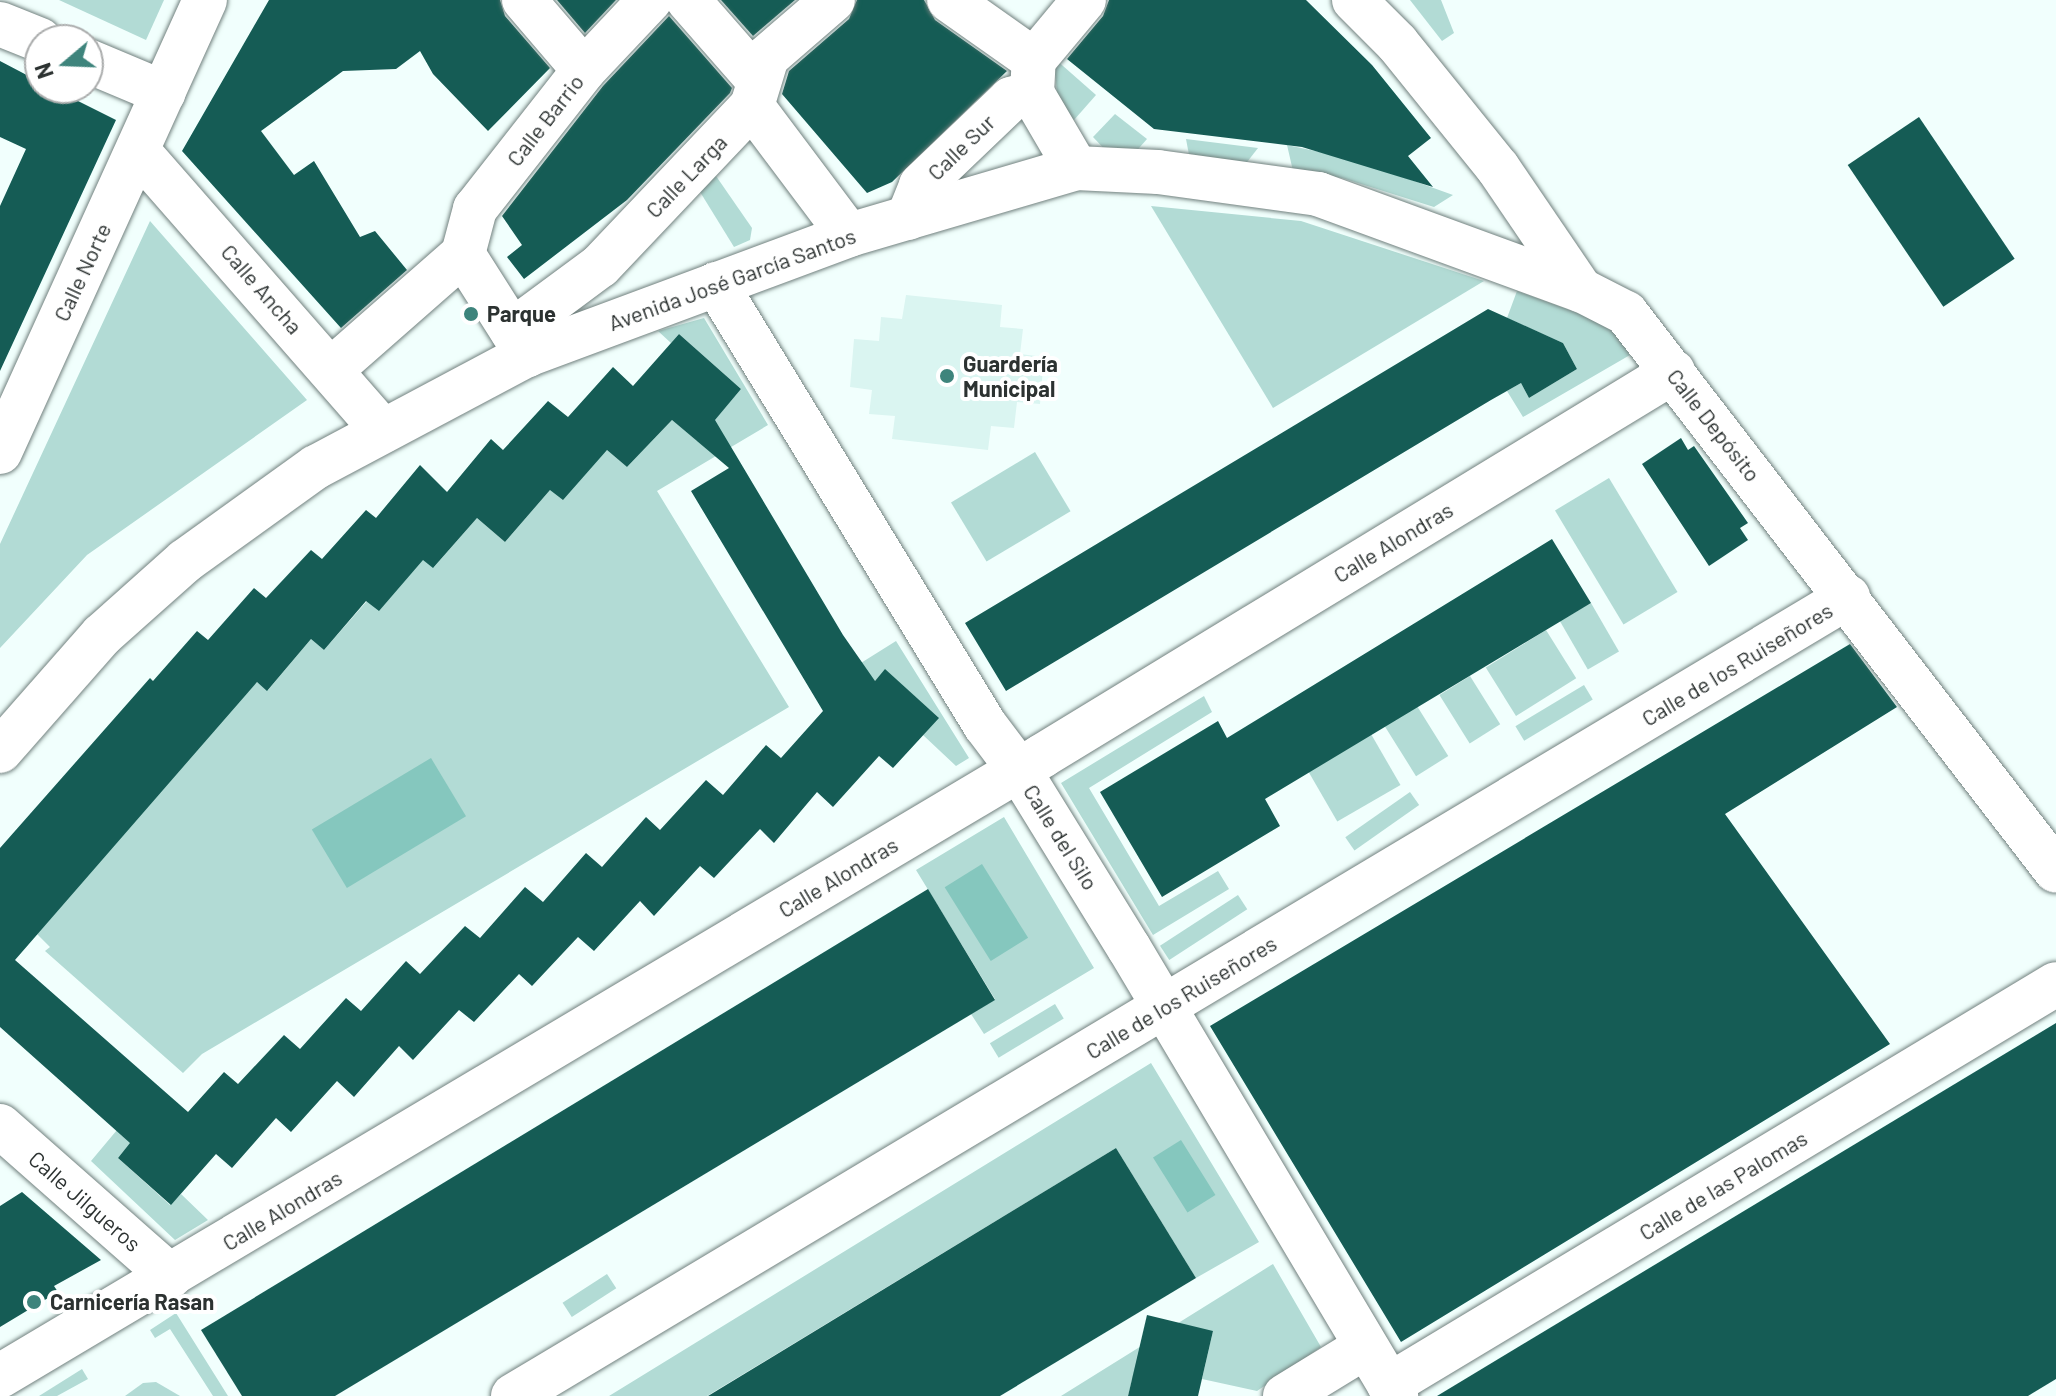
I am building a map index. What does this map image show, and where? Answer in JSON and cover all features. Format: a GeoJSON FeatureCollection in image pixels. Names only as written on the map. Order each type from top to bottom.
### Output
{"type":"FeatureCollection","features":[{"type":"Feature","properties":{"kind":"street","name":"Calle Norte"},"geometry":{"type":"LineString","coordinates":[[0,452],[205,0]]}},
{"type":"Feature","properties":{"kind":"street"},"geometry":{"type":"LineString","coordinates":[[524,0],[584,70]]}},
{"type":"Feature","properties":{"kind":"street","name":"Calle Barrio"},"geometry":{"type":"LineString","coordinates":[[463,254],[475,209],[584,70],[650,0]]}},
{"type":"Feature","properties":{"kind":"street"},"geometry":{"type":"LineString","coordinates":[[688,0],[756,94],[849,235]]}},
{"type":"Feature","properties":{"kind":"street","name":"Calle Larga"},"geometry":{"type":"LineString","coordinates":[[519,343],[600,266],[756,94],[767,57],[833,0]]}},
{"type":"Feature","properties":{"kind":"street"},"geometry":{"type":"LineString","coordinates":[[949,0],[1033,76],[1076,168]]}},
{"type":"Feature","properties":{"kind":"street","name":"Calle Sur"},"geometry":{"type":"LineString","coordinates":[[908,218],[921,185],[1033,76],[1084,0]]}},
{"type":"Feature","properties":{"kind":"street","name":"Calle Depósito"},"geometry":{"type":"LineString","coordinates":[[1354,0],[1397,43],[1498,168],[1581,290],[1626,313],[1848,597],[2056,871]]}},
{"type":"Feature","properties":{"kind":"street"},"geometry":{"type":"LineString","coordinates":[[0,24],[24,34]]}},
{"type":"Feature","properties":{"kind":"street"},"geometry":{"type":"LineString","coordinates":[[104,68],[164,93]]}},
{"type":"Feature","properties":{"kind":"street","name":"Calle Ancha"},"geometry":{"type":"LineString","coordinates":[[138,151],[332,369],[383,431]]}},
{"type":"Feature","properties":{"kind":"street","name":"Avenida José García Santos"},"geometry":{"type":"LineString","coordinates":[[0,751],[102,635],[185,561],[316,467],[383,431],[519,343],[716,284],[849,235],[1076,168],[1158,172],[1318,194],[1581,290]]}},
{"type":"Feature","properties":{"kind":"street"},"geometry":{"type":"LineString","coordinates":[[332,369],[463,254],[519,343]]}},
{"type":"Feature","properties":{"kind":"street","name":"Calle del Silo"},"geometry":{"type":"LineString","coordinates":[[716,284],[985,725],[1019,770],[1392,1391]]}},
{"type":"Feature","properties":{"kind":"street","name":"Calle Alondras"},"geometry":{"type":"LineString","coordinates":[[0,1376],[1019,770],[1673,372]]}},
{"type":"Feature","properties":{"kind":"street","name":"Calle de los Ruiseñores"},"geometry":{"type":"LineString","coordinates":[[513,1396],[1848,597]]}},
{"type":"Feature","properties":{"kind":"street","name":"Calle de las Palomas"},"geometry":{"type":"LineString","coordinates":[[1392,1391],[2056,984]]}},
{"type":"Feature","properties":{"kind":"street","name":"Calle Jilgueros"},"geometry":{"type":"LineString","coordinates":[[0,1126],[170,1276]]}},
{"type":"Feature","properties":{"kind":"street"},"geometry":{"type":"LineString","coordinates":[[1285,1396],[1365,1347]]}},
{"type":"Feature","properties":{"kind":"shaded area"},"geometry":{"type":"Polygon","coordinates":[[[59,0],[164,0],[146,40],[59,0]]]}},
{"type":"Feature","properties":{"kind":"shaded area"},"geometry":{"type":"Polygon","coordinates":[[[1410,0],[1441,0],[1454,33],[1442,41],[1410,0]]]}},
{"type":"Feature","properties":{"kind":"shaded area"},"geometry":{"type":"Polygon","coordinates":[[[1054,58],[1096,95],[1074,120],[1058,105],[1054,58]]]}},
{"type":"Feature","properties":{"kind":"shaded area"},"geometry":{"type":"Polygon","coordinates":[[[1115,114],[1147,139],[1132,156],[1111,156],[1093,137],[1115,114]]]}},
{"type":"Feature","properties":{"kind":"shaded area"},"geometry":{"type":"Polygon","coordinates":[[[1186,139],[1258,148],[1244,166],[1190,160],[1186,139]]]}},
{"type":"Feature","properties":{"kind":"shaded area"},"geometry":{"type":"Polygon","coordinates":[[[1287,145],[1353,159],[1453,195],[1434,207],[1342,178],[1293,171],[1287,145]]]}},
{"type":"Feature","properties":{"kind":"shaded area"},"geometry":{"type":"Polygon","coordinates":[[[716,176],[752,228],[750,240],[734,247],[697,187],[716,176]]]}},
{"type":"Feature","properties":{"kind":"shaded area"},"geometry":{"type":"Polygon","coordinates":[[[1151,206],[1301,221],[1484,281],[1273,408],[1151,206]]]}},
{"type":"Feature","properties":{"kind":"shaded area"},"geometry":{"type":"Polygon","coordinates":[[[150,221],[307,400],[87,555],[0,648],[0,544],[150,221]]]}},
{"type":"Feature","properties":{"kind":"shaded area"},"geometry":{"type":"Polygon","coordinates":[[[1517,291],[1608,324],[1630,355],[1523,417],[1507,391],[1521,383],[1529,398],[1577,369],[1563,343],[1507,318],[1517,291]]]}},
{"type":"Feature","properties":{"kind":"shaded area","name":"Guardería Municipal"},"geometry":{"type":"Polygon","coordinates":[[[906,295],[1002,305],[1000,327],[1023,329],[1020,354],[1044,357],[1040,404],[1017,402],[1014,428],[991,426],[988,450],[892,439],[895,416],[869,414],[872,390],[850,387],[854,339],[879,341],[881,317],[902,319],[906,295]]]}},
{"type":"Feature","properties":{"kind":"shaded area"},"geometry":{"type":"Polygon","coordinates":[[[704,318],[768,425],[657,491],[789,707],[202,1054],[183,1073],[45,951],[50,947],[37,934],[257,682],[268,690],[311,639],[324,650],[367,601],[422,559],[434,567],[477,518],[505,542],[550,490],[607,450],[627,467],[672,420],[697,441],[741,389],[679,334],[671,343],[658,331],[704,318]]]}},
{"type":"Feature","properties":{"kind":"shaded area"},"geometry":{"type":"Polygon","coordinates":[[[1035,452],[1071,511],[987,562],[951,502],[1035,452]]]}},
{"type":"Feature","properties":{"kind":"shaded area"},"geometry":{"type":"Polygon","coordinates":[[[1609,478],[1678,592],[1623,624],[1555,510],[1609,478]]]}},
{"type":"Feature","properties":{"kind":"shaded area"},"geometry":{"type":"Polygon","coordinates":[[[1591,603],[1619,651],[1588,669],[1560,621],[1591,603]]]}},
{"type":"Feature","properties":{"kind":"shaded area"},"geometry":{"type":"Polygon","coordinates":[[[1546,630],[1576,678],[1516,716],[1486,668],[1546,630]]]}},
{"type":"Feature","properties":{"kind":"shaded area"},"geometry":{"type":"Polygon","coordinates":[[[896,641],[969,758],[956,766],[923,735],[938,717],[885,670],[863,694],[813,693],[896,641]]]}},
{"type":"Feature","properties":{"kind":"shaded area"},"geometry":{"type":"Polygon","coordinates":[[[1470,676],[1500,724],[1470,743],[1439,695],[1470,676]]]}},
{"type":"Feature","properties":{"kind":"shaded area"},"geometry":{"type":"Polygon","coordinates":[[[1584,685],[1593,700],[1524,741],[1515,726],[1584,685]]]}},
{"type":"Feature","properties":{"kind":"shaded area"},"geometry":{"type":"Polygon","coordinates":[[[1204,696],[1212,712],[1089,788],[1159,906],[1218,871],[1229,889],[1153,935],[1061,783],[1204,696]]]}},
{"type":"Feature","properties":{"kind":"shaded area"},"geometry":{"type":"Polygon","coordinates":[[[1417,706],[1448,756],[1416,776],[1385,726],[1417,706]]]}},
{"type":"Feature","properties":{"kind":"shaded area"},"geometry":{"type":"Polygon","coordinates":[[[1371,734],[1400,785],[1337,822],[1308,770],[1371,734]]]}},
{"type":"Feature","properties":{"kind":"shaded area"},"geometry":{"type":"Polygon","coordinates":[[[431,758],[466,816],[347,888],[312,830],[431,758]]]}},
{"type":"Feature","properties":{"kind":"shaded area"},"geometry":{"type":"Polygon","coordinates":[[[1410,792],[1419,805],[1354,850],[1345,837],[1410,792]]]}},
{"type":"Feature","properties":{"kind":"shaded area"},"geometry":{"type":"Polygon","coordinates":[[[1004,817],[1094,968],[984,1034],[971,1014],[995,999],[916,870],[1004,817]]]}},
{"type":"Feature","properties":{"kind":"shaded area"},"geometry":{"type":"Polygon","coordinates":[[[982,864],[1028,938],[991,961],[945,887],[982,864]]]}},
{"type":"Feature","properties":{"kind":"shaded area"},"geometry":{"type":"Polygon","coordinates":[[[1238,895],[1247,909],[1169,960],[1160,946],[1238,895]]]}},
{"type":"Feature","properties":{"kind":"shaded area"},"geometry":{"type":"Polygon","coordinates":[[[1055,1004],[1064,1019],[999,1058],[990,1043],[1055,1004]]]}},
{"type":"Feature","properties":{"kind":"shaded area"},"geometry":{"type":"Polygon","coordinates":[[[1151,1063],[1259,1242],[1196,1278],[1116,1148],[707,1396],[609,1396],[1151,1063]]]}},
{"type":"Feature","properties":{"kind":"shaded area"},"geometry":{"type":"Polygon","coordinates":[[[117,1130],[141,1131],[118,1158],[170,1205],[181,1194],[208,1220],[175,1240],[91,1161],[117,1130]]]}},
{"type":"Feature","properties":{"kind":"shaded area"},"geometry":{"type":"Polygon","coordinates":[[[1181,1140],[1215,1195],[1187,1213],[1153,1157],[1181,1140]]]}},
{"type":"Feature","properties":{"kind":"shaded area"},"geometry":{"type":"Polygon","coordinates":[[[1273,1264],[1321,1347],[1257,1391],[1202,1379],[1213,1331],[1142,1382],[1132,1379],[1128,1396],[1061,1396],[1273,1264]]]}},
{"type":"Feature","properties":{"kind":"shaded area"},"geometry":{"type":"Polygon","coordinates":[[[607,1274],[616,1288],[572,1317],[563,1303],[607,1274]]]}},
{"type":"Feature","properties":{"kind":"shaded area"},"geometry":{"type":"Polygon","coordinates":[[[176,1313],[228,1396],[213,1396],[170,1329],[155,1338],[150,1330],[176,1313]]]}},
{"type":"Feature","properties":{"kind":"shaded area"},"geometry":{"type":"Polygon","coordinates":[[[82,1369],[88,1379],[57,1396],[39,1396],[82,1369]]]}},
{"type":"Feature","properties":{"kind":"shaded area"},"geometry":{"type":"Polygon","coordinates":[[[156,1382],[180,1396],[125,1396],[143,1383],[156,1382]]]}},
{"type":"Feature","properties":{"kind":"building"},"geometry":{"type":"Polygon","coordinates":[[[269,0],[500,0],[505,16],[550,68],[488,131],[433,74],[420,51],[396,69],[343,71],[261,131],[294,175],[314,161],[360,237],[375,231],[407,270],[341,328],[182,151],[269,0]]]}},
{"type":"Feature","properties":{"kind":"building"},"geometry":{"type":"Polygon","coordinates":[[[557,0],[616,0],[585,33],[557,0]]]}},
{"type":"Feature","properties":{"kind":"building"},"geometry":{"type":"Polygon","coordinates":[[[721,0],[795,0],[753,36],[721,0]]]}},
{"type":"Feature","properties":{"kind":"building"},"geometry":{"type":"Polygon","coordinates":[[[857,0],[924,0],[935,20],[1007,71],[892,182],[867,193],[782,94],[789,71],[849,19],[857,0]]]}},
{"type":"Feature","properties":{"kind":"building"},"geometry":{"type":"Polygon","coordinates":[[[1109,0],[1306,0],[1372,65],[1431,138],[1408,156],[1433,187],[1302,147],[1154,129],[1067,59],[1103,16],[1109,0]]]}},
{"type":"Feature","properties":{"kind":"building"},"geometry":{"type":"Polygon","coordinates":[[[669,16],[732,88],[730,93],[627,200],[524,279],[507,257],[522,245],[502,216],[603,86],[669,16]]]}},
{"type":"Feature","properties":{"kind":"building"},"geometry":{"type":"Polygon","coordinates":[[[0,61],[24,74],[24,104],[84,104],[116,120],[0,371],[0,206],[26,149],[0,137],[0,61]]]}},
{"type":"Feature","properties":{"kind":"building"},"geometry":{"type":"Polygon","coordinates":[[[1919,117],[2015,259],[1943,307],[1848,165],[1919,117]]]}},
{"type":"Feature","properties":{"kind":"building"},"geometry":{"type":"Polygon","coordinates":[[[1488,309],[1563,343],[1577,369],[1529,398],[1521,383],[1006,691],[965,623],[1488,309]]]}},
{"type":"Feature","properties":{"kind":"building"},"geometry":{"type":"Polygon","coordinates":[[[679,334],[741,389],[715,420],[843,635],[875,681],[885,669],[939,718],[893,768],[879,756],[833,807],[817,792],[774,843],[760,829],[714,878],[700,866],[654,916],[640,901],[594,951],[578,937],[532,986],[519,974],[474,1022],[459,1010],[413,1060],[399,1046],[354,1097],[337,1081],[291,1132],[276,1118],[232,1168],[216,1154],[171,1205],[118,1158],[130,1143],[0,1027],[0,848],[150,678],[153,681],[197,631],[208,640],[254,588],[266,598],[311,550],[322,559],[366,510],[376,518],[420,465],[447,492],[491,439],[503,450],[548,401],[568,417],[613,367],[633,386],[679,334]],[[672,420],[627,467],[607,450],[563,500],[550,490],[505,542],[477,518],[433,568],[423,560],[379,611],[366,601],[324,650],[311,639],[267,691],[257,682],[15,960],[188,1112],[224,1072],[238,1084],[284,1035],[300,1049],[346,998],[361,1011],[406,961],[420,974],[465,926],[480,938],[525,887],[543,902],[586,853],[602,867],[646,817],[660,830],[706,780],[723,795],[766,745],[781,758],[823,711],[691,491],[729,468],[672,420]]]}},
{"type":"Feature","properties":{"kind":"building"},"geometry":{"type":"Polygon","coordinates":[[[1681,438],[1688,450],[1694,446],[1748,523],[1740,528],[1748,540],[1709,566],[1642,464],[1681,438]]]}},
{"type":"Feature","properties":{"kind":"building"},"geometry":{"type":"Polygon","coordinates":[[[1552,539],[1591,603],[1265,799],[1280,826],[1162,897],[1100,792],[1218,721],[1227,738],[1552,539]]]}},
{"type":"Feature","properties":{"kind":"building"},"geometry":{"type":"Polygon","coordinates":[[[1850,644],[1897,707],[1725,814],[1890,1044],[1401,1342],[1210,1026],[1850,644]]]}},
{"type":"Feature","properties":{"kind":"building"},"geometry":{"type":"Polygon","coordinates":[[[928,889],[995,1000],[335,1396],[242,1396],[201,1330],[928,889]]]}},
{"type":"Feature","properties":{"kind":"building"},"geometry":{"type":"Polygon","coordinates":[[[2056,1023],[2056,1379],[2028,1396],[1437,1396],[2056,1023]]]}},
{"type":"Feature","properties":{"kind":"building"},"geometry":{"type":"Polygon","coordinates":[[[1116,1148],[1196,1278],[1000,1396],[708,1396],[1116,1148]]]}},
{"type":"Feature","properties":{"kind":"building"},"geometry":{"type":"Polygon","coordinates":[[[22,1192],[101,1260],[54,1286],[58,1292],[0,1327],[0,1206],[22,1192]]]}},
{"type":"Feature","properties":{"kind":"building"},"geometry":{"type":"Polygon","coordinates":[[[1147,1315],[1213,1331],[1198,1396],[1128,1396],[1147,1315]]]}},
{"type":"Feature","properties":{"kind":"place","name":"Parque"},"geometry":{"type":"Point","coordinates":[471,314]}},
{"type":"Feature","properties":{"kind":"place","name":"Guardería Municipal"},"geometry":{"type":"Point","coordinates":[947,376]}},
{"type":"Feature","properties":{"kind":"place","name":"Carnicería Rasan"},"geometry":{"type":"Point","coordinates":[34,1302]}}]}
